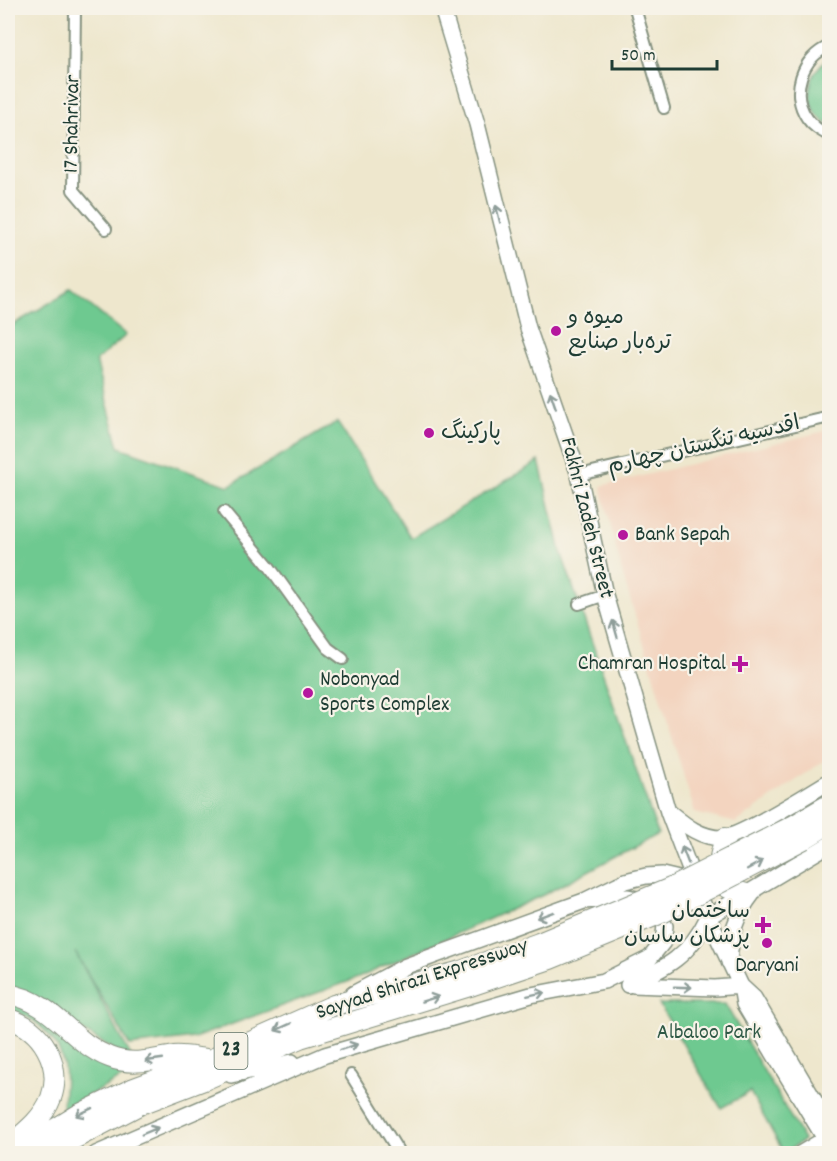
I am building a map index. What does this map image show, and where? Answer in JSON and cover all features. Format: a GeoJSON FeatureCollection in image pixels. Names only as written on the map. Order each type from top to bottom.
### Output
{"type":"FeatureCollection","features":[{"type":"Feature","properties":{"kind":"highway","name":"Sayyad Shirazi Expressway"},"geometry":{"type":"LineString","coordinates":[[797,833],[830,804]]}},
{"type":"Feature","properties":{"kind":"highway","name":"Sayyad Shirazi Expressway"},"geometry":{"type":"LineString","coordinates":[[45,1154],[141,1104],[204,1080],[300,1038],[464,979],[539,943],[797,833],[830,823]]}},
{"type":"Feature","properties":{"kind":"highway"},"geometry":{"type":"LineString","coordinates":[[725,838],[719,860],[719,878],[723,885],[752,891]]}},
{"type":"Feature","properties":{"kind":"highway","name":"Sayyad Shirazi Expressway"},"geometry":{"type":"LineString","coordinates":[[14,1154],[78,1115],[134,1088],[212,1059],[334,1005],[464,979]]}},
{"type":"Feature","properties":{"kind":"highway"},"geometry":{"type":"LineString","coordinates":[[8,994],[19,996],[43,1007],[87,1044],[123,1062],[158,1060],[176,1056],[212,1059]]}},
{"type":"Feature","properties":{"kind":"highway"},"geometry":{"type":"LineString","coordinates":[[8,1019],[28,1027],[46,1046],[51,1057],[55,1080],[51,1099],[46,1108],[28,1130],[8,1147]]}},
{"type":"Feature","properties":{"kind":"main road","name":"Fakhri Zadeh Street"},"geometry":{"type":"LineString","coordinates":[[442,8],[477,124],[528,328],[579,475],[605,595],[668,812],[708,916],[741,986],[744,1004],[828,1134]]}},
{"type":"Feature","properties":{"kind":"main road"},"geometry":{"type":"LineString","coordinates":[[668,812],[691,830],[710,837],[725,838],[830,781]]}},
{"type":"Feature","properties":{"kind":"main road"},"geometry":{"type":"LineString","coordinates":[[628,985],[668,966],[681,956],[699,935],[708,916],[830,844]]}},
{"type":"Feature","properties":{"kind":"main road"},"geometry":{"type":"LineString","coordinates":[[334,1005],[406,966],[584,901],[625,881],[662,875],[679,879],[698,890]]}},
{"type":"Feature","properties":{"kind":"main road"},"geometry":{"type":"LineString","coordinates":[[729,962],[735,921],[752,891]]}},
{"type":"Feature","properties":{"kind":"main road"},"geometry":{"type":"LineString","coordinates":[[204,1080],[325,1055],[531,994],[604,981],[650,958],[663,942],[665,926],[655,909],[641,900],[628,897],[584,901]]}},
{"type":"Feature","properties":{"kind":"main road"},"geometry":{"type":"LineString","coordinates":[[604,981],[628,985],[716,988],[741,986]]}},
{"type":"Feature","properties":{"kind":"main road"},"geometry":{"type":"LineString","coordinates":[[96,1154],[325,1055]]}},
{"type":"Feature","properties":{"kind":"main road"},"geometry":{"type":"LineString","coordinates":[[805,1152],[828,1134]]}},
{"type":"Feature","properties":{"kind":"street","name":"17 Shahrivar"},"geometry":{"type":"LineString","coordinates":[[75,8],[72,190],[106,229]]}},
{"type":"Feature","properties":{"kind":"street"},"geometry":{"type":"LineString","coordinates":[[635,8],[664,108]]}},
{"type":"Feature","properties":{"kind":"street"},"geometry":{"type":"LineString","coordinates":[[830,46],[811,59],[802,72],[798,87],[800,103],[806,117],[817,129],[830,136]]}},
{"type":"Feature","properties":{"kind":"street","name":"اقدسیه تنگستان چهارم"},"geometry":{"type":"LineString","coordinates":[[579,475],[830,417]]}},
{"type":"Feature","properties":{"kind":"street"},"geometry":{"type":"LineString","coordinates":[[224,512],[269,566],[328,648],[343,659]]}},
{"type":"Feature","properties":{"kind":"street"},"geometry":{"type":"LineString","coordinates":[[579,604],[605,595]]}},
{"type":"Feature","properties":{"kind":"street"},"geometry":{"type":"LineString","coordinates":[[351,1075],[400,1154]]}},
{"type":"Feature","properties":{"kind":"shaded area","name":"Chamran Hospital"},"geometry":{"type":"Polygon","coordinates":[[[829,430],[829,757],[736,823],[695,813],[622,572],[601,486],[829,430]]]}},
{"type":"Feature","properties":{"kind":"green space"},"geometry":{"type":"Polygon","coordinates":[[[829,58],[829,125],[814,111],[810,92],[815,73],[829,58]]]}},
{"type":"Feature","properties":{"kind":"green space","name":"Nobonyad Sports Complex"},"geometry":{"type":"Polygon","coordinates":[[[71,290],[126,335],[96,361],[119,447],[229,486],[337,422],[411,538],[539,461],[561,552],[658,834],[543,895],[358,978],[194,1038],[130,1046],[75,952],[131,1056],[123,1055],[8,986],[8,328],[71,290]]]}},
{"type":"Feature","properties":{"kind":"green space"},"geometry":{"type":"Polygon","coordinates":[[[8,999],[138,1069],[62,1110],[65,1073],[62,1057],[51,1038],[36,1023],[18,1012],[8,1010],[8,999]]]}},
{"type":"Feature","properties":{"kind":"green space","name":"Albaloo Park"},"geometry":{"type":"Polygon","coordinates":[[[659,1004],[725,1004],[804,1140],[784,1153],[750,1092],[721,1108],[659,1004]]]}},
{"type":"Feature","properties":{"kind":"place","name":"میوه و تره‌بار صنایع"},"geometry":{"type":"Point","coordinates":[556,331]}},
{"type":"Feature","properties":{"kind":"place","name":"پارکینگ"},"geometry":{"type":"Point","coordinates":[429,433]}},
{"type":"Feature","properties":{"kind":"place","name":"Bank Sepah"},"geometry":{"type":"Point","coordinates":[623,535]}},
{"type":"Feature","properties":{"kind":"place","name":"Chamran Hospital"},"geometry":{"type":"Point","coordinates":[740,664]}},
{"type":"Feature","properties":{"kind":"place","name":"Nobonyad Sports Complex"},"geometry":{"type":"Point","coordinates":[308,693]}},
{"type":"Feature","properties":{"kind":"place","name":"ساختمان پزشکان ساسان"},"geometry":{"type":"Point","coordinates":[763,925]}},
{"type":"Feature","properties":{"kind":"place","name":"Daryani"},"geometry":{"type":"Point","coordinates":[767,943]}}]}
